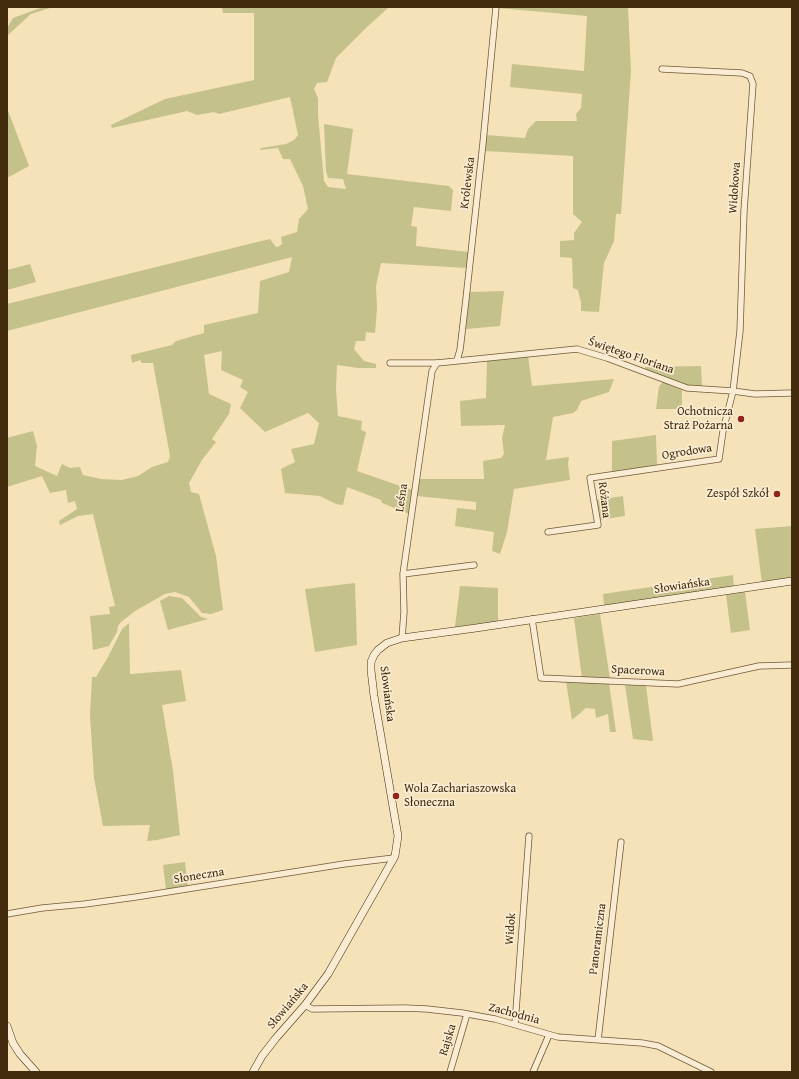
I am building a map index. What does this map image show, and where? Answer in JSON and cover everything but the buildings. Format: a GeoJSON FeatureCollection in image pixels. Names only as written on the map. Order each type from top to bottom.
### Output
{"type":"FeatureCollection","features":[{"type":"Feature","properties":{"kind":"street","name":"Królewska"},"geometry":{"type":"LineString","coordinates":[[457,360],[460,350],[466,299],[496,7]]}},
{"type":"Feature","properties":{"kind":"street","name":"Widokowa"},"geometry":{"type":"LineString","coordinates":[[662,69],[742,72],[750,76],[753,84],[744,211],[740,331],[733,391]]}},
{"type":"Feature","properties":{"kind":"street","name":"Świętego Floriana"},"geometry":{"type":"LineString","coordinates":[[390,363],[437,363],[577,350],[607,358],[687,388],[755,394],[792,393]]}},
{"type":"Feature","properties":{"kind":"street","name":"Leśna"},"geometry":{"type":"LineString","coordinates":[[402,638],[404,612],[403,574],[432,371],[437,363]]}},
{"type":"Feature","properties":{"kind":"street","name":"Ogrodowa"},"geometry":{"type":"LineString","coordinates":[[590,478],[719,459],[723,431],[733,391]]}},
{"type":"Feature","properties":{"kind":"street","name":"Różana"},"geometry":{"type":"LineString","coordinates":[[548,532],[598,525],[590,478]]}},
{"type":"Feature","properties":{"kind":"street"},"geometry":{"type":"LineString","coordinates":[[403,574],[474,565]]}},
{"type":"Feature","properties":{"kind":"street","name":"Słowiańska"},"geometry":{"type":"LineString","coordinates":[[253,1072],[262,1056],[305,1005],[328,974],[394,858],[398,836],[374,696],[371,670],[374,655],[378,650],[387,643],[402,638],[460,631],[792,581]]}},
{"type":"Feature","properties":{"kind":"street","name":"Spacerowa"},"geometry":{"type":"LineString","coordinates":[[532,619],[541,678],[678,684],[759,666],[792,665]]}},
{"type":"Feature","properties":{"kind":"street","name":"Widok"},"geometry":{"type":"LineString","coordinates":[[515,1024],[529,836]]}},
{"type":"Feature","properties":{"kind":"street","name":"Panoramiczna"},"geometry":{"type":"LineString","coordinates":[[598,1040],[621,842]]}},
{"type":"Feature","properties":{"kind":"street","name":"Słoneczna"},"geometry":{"type":"LineString","coordinates":[[7,914],[42,908],[136,897],[394,858]]}},
{"type":"Feature","properties":{"kind":"street","name":"Zachodnia"},"geometry":{"type":"LineString","coordinates":[[305,1005],[312,1009],[405,1008],[428,1009],[467,1014],[515,1024],[549,1035],[567,1038],[642,1043],[658,1046],[712,1072]]}},
{"type":"Feature","properties":{"kind":"street","name":"Rajska"},"geometry":{"type":"LineString","coordinates":[[450,1072],[467,1014]]}},
{"type":"Feature","properties":{"kind":"street"},"geometry":{"type":"LineString","coordinates":[[7,1026],[13,1043],[20,1054],[36,1072]]}},
{"type":"Feature","properties":{"kind":"street"},"geometry":{"type":"LineString","coordinates":[[533,1072],[549,1035]]}},
{"type":"Feature","properties":{"kind":"street"},"geometry":{"type":"LineString","coordinates":[[697,1064],[700,1072]]}},
{"type":"Feature","properties":{"kind":"shaded area"},"geometry":{"type":"Polygon","coordinates":[[[43,7],[53,7],[31,14],[7,36],[7,28],[13,18],[43,7]]]}},
{"type":"Feature","properties":{"kind":"shaded area"},"geometry":{"type":"Polygon","coordinates":[[[222,7],[389,7],[336,58],[327,82],[317,83],[314,89],[318,98],[318,115],[324,181],[328,187],[346,189],[343,179],[328,178],[326,171],[324,124],[353,129],[347,174],[449,186],[453,190],[451,211],[414,207],[411,226],[417,227],[416,246],[468,252],[467,268],[381,263],[376,286],[377,308],[375,333],[366,332],[365,341],[356,341],[354,349],[364,361],[376,364],[376,368],[358,368],[337,365],[336,390],[338,416],[362,421],[361,430],[366,432],[357,471],[412,490],[409,514],[382,503],[381,500],[347,487],[343,505],[336,504],[320,496],[285,493],[281,469],[295,462],[291,449],[314,444],[319,423],[308,413],[265,432],[240,408],[248,392],[240,387],[243,380],[221,370],[222,351],[204,355],[209,394],[231,404],[229,414],[212,439],[216,442],[202,460],[189,483],[191,492],[199,494],[216,556],[223,610],[211,614],[202,613],[189,597],[175,592],[165,594],[135,611],[121,622],[109,646],[93,650],[90,616],[110,614],[109,607],[115,606],[93,514],[78,516],[60,525],[59,521],[77,509],[75,501],[68,503],[66,490],[50,493],[42,476],[7,487],[7,438],[33,431],[37,446],[35,466],[57,476],[62,464],[70,468],[80,467],[83,475],[101,479],[122,480],[138,476],[152,467],[168,462],[170,456],[153,363],[142,363],[140,360],[132,363],[131,355],[172,345],[176,341],[204,333],[204,325],[258,313],[260,281],[289,272],[292,257],[7,331],[7,304],[270,239],[276,247],[278,247],[282,244],[281,237],[297,232],[299,219],[308,209],[303,186],[290,159],[283,159],[278,148],[260,150],[261,148],[286,144],[294,140],[298,135],[290,97],[219,114],[214,112],[197,115],[187,111],[112,128],[111,125],[165,99],[254,80],[254,13],[223,13],[222,7]]]}},
{"type":"Feature","properties":{"kind":"shaded area"},"geometry":{"type":"Polygon","coordinates":[[[628,7],[631,71],[621,214],[616,214],[614,241],[604,263],[599,312],[581,311],[578,290],[573,288],[572,258],[560,257],[560,241],[574,240],[574,233],[582,222],[573,214],[573,156],[485,151],[486,135],[525,138],[528,129],[536,121],[577,121],[576,114],[581,108],[582,94],[510,87],[512,64],[584,71],[587,16],[498,8],[628,7]]]}},
{"type":"Feature","properties":{"kind":"shaded area"},"geometry":{"type":"Polygon","coordinates":[[[7,108],[29,166],[7,178],[7,108]]]}},
{"type":"Feature","properties":{"kind":"shaded area"},"geometry":{"type":"Polygon","coordinates":[[[30,264],[36,282],[7,290],[7,270],[30,264]]]}},
{"type":"Feature","properties":{"kind":"shaded area"},"geometry":{"type":"Polygon","coordinates":[[[504,291],[500,326],[466,329],[470,292],[504,291]]]}},
{"type":"Feature","properties":{"kind":"shaded area"},"geometry":{"type":"Polygon","coordinates":[[[528,356],[532,386],[614,379],[609,392],[581,401],[577,410],[573,413],[553,417],[546,460],[569,457],[568,464],[570,480],[514,489],[507,532],[500,554],[492,551],[494,532],[455,526],[457,508],[476,510],[476,502],[417,496],[419,479],[484,479],[483,461],[501,458],[504,454],[502,438],[505,425],[461,426],[460,401],[486,398],[487,360],[528,356]]]}},
{"type":"Feature","properties":{"kind":"shaded area"},"geometry":{"type":"Polygon","coordinates":[[[701,366],[702,387],[687,385],[645,370],[645,367],[701,366]]]}},
{"type":"Feature","properties":{"kind":"shaded area"},"geometry":{"type":"Polygon","coordinates":[[[663,382],[682,390],[682,409],[656,409],[659,386],[663,382]]]}},
{"type":"Feature","properties":{"kind":"shaded area"},"geometry":{"type":"Polygon","coordinates":[[[656,435],[657,466],[612,472],[612,441],[656,435]]]}},
{"type":"Feature","properties":{"kind":"shaded area"},"geometry":{"type":"Polygon","coordinates":[[[623,496],[625,516],[599,520],[596,500],[623,496]]]}},
{"type":"Feature","properties":{"kind":"shaded area"},"geometry":{"type":"Polygon","coordinates":[[[792,526],[792,578],[762,583],[755,529],[792,526]]]}},
{"type":"Feature","properties":{"kind":"shaded area"},"geometry":{"type":"Polygon","coordinates":[[[733,575],[734,587],[604,606],[603,594],[733,575]]]}},
{"type":"Feature","properties":{"kind":"shaded area"},"geometry":{"type":"Polygon","coordinates":[[[355,583],[357,645],[315,652],[305,589],[355,583]]]}},
{"type":"Feature","properties":{"kind":"shaded area"},"geometry":{"type":"Polygon","coordinates":[[[460,586],[498,588],[498,622],[455,627],[460,586]]]}},
{"type":"Feature","properties":{"kind":"shaded area"},"geometry":{"type":"Polygon","coordinates":[[[745,592],[750,630],[731,633],[726,595],[745,592]]]}},
{"type":"Feature","properties":{"kind":"shaded area"},"geometry":{"type":"Polygon","coordinates":[[[169,596],[182,598],[201,617],[208,619],[168,630],[160,601],[169,596]]]}},
{"type":"Feature","properties":{"kind":"shaded area"},"geometry":{"type":"Polygon","coordinates":[[[600,614],[610,679],[582,678],[574,618],[600,614]]]}},
{"type":"Feature","properties":{"kind":"shaded area"},"geometry":{"type":"Polygon","coordinates":[[[129,623],[130,674],[181,670],[186,701],[162,705],[173,771],[180,835],[157,840],[147,841],[150,825],[103,826],[94,778],[90,715],[92,677],[96,677],[122,629],[129,623]]]}},
{"type":"Feature","properties":{"kind":"shaded area"},"geometry":{"type":"Polygon","coordinates":[[[566,681],[609,683],[616,732],[610,732],[608,714],[596,718],[595,709],[586,708],[572,720],[566,681]]]}},
{"type":"Feature","properties":{"kind":"shaded area"},"geometry":{"type":"Polygon","coordinates":[[[625,685],[646,686],[653,741],[633,739],[625,685]]]}},
{"type":"Feature","properties":{"kind":"shaded area"},"geometry":{"type":"Polygon","coordinates":[[[185,862],[188,887],[166,890],[163,865],[185,862]]]}},
{"type":"Feature","properties":{"kind":"place","name":"Ochotnicza Straż Pożarna"},"geometry":{"type":"Point","coordinates":[741,419]}},
{"type":"Feature","properties":{"kind":"place","name":"Zespół Szkół"},"geometry":{"type":"Point","coordinates":[777,494]}},
{"type":"Feature","properties":{"kind":"place","name":"Wola Zachariaszowska Słoneczna"},"geometry":{"type":"Point","coordinates":[396,796]}}]}
